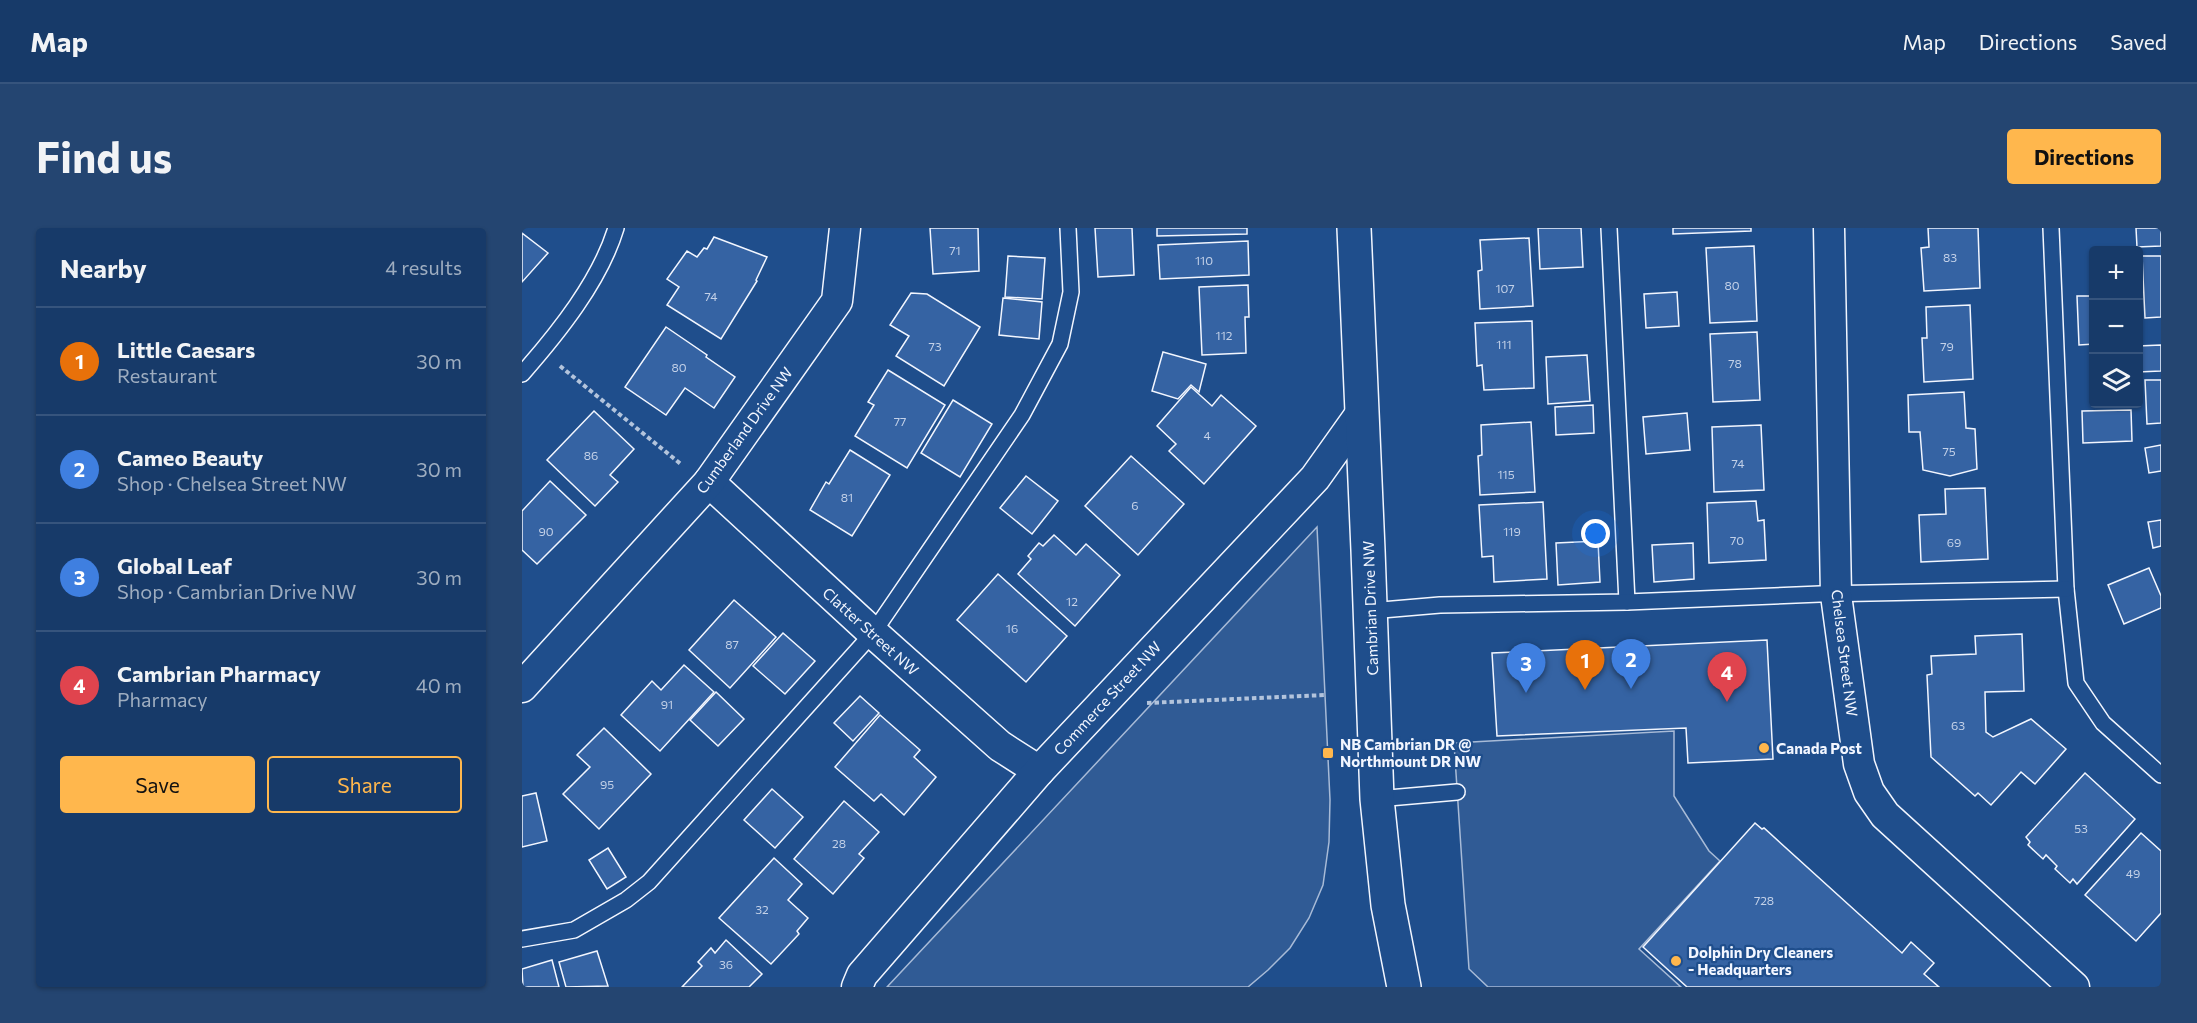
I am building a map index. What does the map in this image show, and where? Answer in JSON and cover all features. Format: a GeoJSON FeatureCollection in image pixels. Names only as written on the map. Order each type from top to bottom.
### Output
{"type":"FeatureCollection","features":[{"type":"Feature","properties":{"kind":"street","name":"Cumberland Drive NW"},"geometry":{"type":"LineString","coordinates":[[522,687],[699,477],[837,301],[845,228]]}},
{"type":"Feature","properties":{"kind":"street","name":"Cambrian Drive NW"},"geometry":{"type":"LineString","coordinates":[[1354,228],[1377,799],[1388,905],[1404,987]]}},
{"type":"Feature","properties":{"kind":"street","name":"Chelsea Street NW"},"geometry":{"type":"LineString","coordinates":[[1829,228],[1836,595],[1859,764],[1869,792],[1885,815],[2074,987]]}},
{"type":"Feature","properties":{"kind":"street","name":"Commerce Street NW"},"geometry":{"type":"LineString","coordinates":[[857,987],[862,975],[1039,771],[1315,478],[1362,412]]}},
{"type":"Feature","properties":{"kind":"street","name":"Clatter Street NW"},"geometry":{"type":"LineString","coordinates":[[699,477],[1000,746],[1039,771]]}},
{"type":"Feature","properties":{"kind":"lane"},"geometry":{"type":"LineString","coordinates":[[522,374],[570,314],[609,249],[616,228]]}},
{"type":"Feature","properties":{"kind":"lane"},"geometry":{"type":"LineString","coordinates":[[522,939],[574,930],[626,900],[649,882],[873,633],[1022,415],[1060,344],[1071,292],[1068,228]]}},
{"type":"Feature","properties":{"kind":"lane"},"geometry":{"type":"LineString","coordinates":[[1609,228],[1628,602]]}},
{"type":"Feature","properties":{"kind":"lane"},"geometry":{"type":"LineString","coordinates":[[2051,228],[2066,589],[2076,683],[2103,723],[2161,775]]}},
{"type":"Feature","properties":{"kind":"lane"},"geometry":{"type":"LineString","coordinates":[[1370,611],[1440,605],[1628,602],[2066,589]]}},
{"type":"Feature","properties":{"kind":"lane"},"geometry":{"type":"LineString","coordinates":[[1377,799],[1457,792]]}},
{"type":"Feature","properties":{"kind":"path"},"geometry":{"type":"LineString","coordinates":[[552,359],[699,477]]}},
{"type":"Feature","properties":{"kind":"path"},"geometry":{"type":"LineString","coordinates":[[1101,705],[1325,694]]}},
{"type":"Feature","properties":{"kind":"shaded area"},"geometry":{"type":"Polygon","coordinates":[[[1317,527],[1330,800],[1329,842],[1323,885],[1309,918],[1290,948],[1248,987],[887,987],[1317,527]]]}},
{"type":"Feature","properties":{"kind":"shaded area"},"geometry":{"type":"Polygon","coordinates":[[[1674,731],[1674,796],[1709,851],[1720,861],[1639,949],[1681,987],[1488,987],[1469,969],[1454,743],[1674,731]]]}},
{"type":"Feature","properties":{"kind":"building"},"geometry":{"type":"Polygon","coordinates":[[[930,228],[978,228],[979,271],[933,274],[930,228]]]}},
{"type":"Feature","properties":{"kind":"building"},"geometry":{"type":"Polygon","coordinates":[[[1095,228],[1132,228],[1134,275],[1098,277],[1095,228]]]}},
{"type":"Feature","properties":{"kind":"building"},"geometry":{"type":"Polygon","coordinates":[[[1157,228],[1247,228],[1247,234],[1157,236],[1157,228]]]}},
{"type":"Feature","properties":{"kind":"building"},"geometry":{"type":"Polygon","coordinates":[[[1538,228],[1581,228],[1583,267],[1540,269],[1538,228]]]}},
{"type":"Feature","properties":{"kind":"building"},"geometry":{"type":"Polygon","coordinates":[[[1673,228],[1751,228],[1751,231],[1673,234],[1673,228]]]}},
{"type":"Feature","properties":{"kind":"building"},"geometry":{"type":"Polygon","coordinates":[[[1928,228],[1978,228],[1980,288],[1924,291],[1921,248],[1929,247],[1928,228]]]}},
{"type":"Feature","properties":{"kind":"building"},"geometry":{"type":"Polygon","coordinates":[[[2136,228],[2161,228],[2161,246],[2137,246],[2136,228]]]}},
{"type":"Feature","properties":{"kind":"building"},"geometry":{"type":"Polygon","coordinates":[[[522,233],[548,253],[522,282],[522,233]]]}},
{"type":"Feature","properties":{"kind":"building"},"geometry":{"type":"Polygon","coordinates":[[[714,237],[767,257],[757,281],[721,339],[667,305],[679,287],[667,279],[687,251],[697,257],[704,248],[707,249],[714,237]]]}},
{"type":"Feature","properties":{"kind":"building"},"geometry":{"type":"Polygon","coordinates":[[[1529,238],[1533,306],[1480,309],[1478,271],[1482,270],[1480,240],[1529,238]]]}},
{"type":"Feature","properties":{"kind":"building"},"geometry":{"type":"Polygon","coordinates":[[[1248,241],[1249,275],[1160,279],[1158,245],[1248,241]]]}},
{"type":"Feature","properties":{"kind":"building"},"geometry":{"type":"Polygon","coordinates":[[[1754,246],[1757,321],[1710,323],[1706,248],[1754,246]]]}},
{"type":"Feature","properties":{"kind":"building"},"geometry":{"type":"Polygon","coordinates":[[[1008,256],[1045,258],[1042,299],[1005,297],[1008,256]]]}},
{"type":"Feature","properties":{"kind":"building"},"geometry":{"type":"Polygon","coordinates":[[[2143,256],[2161,256],[2161,317],[2145,318],[2143,256]]]}},
{"type":"Feature","properties":{"kind":"building"},"geometry":{"type":"Polygon","coordinates":[[[1248,285],[1249,317],[1245,317],[1246,353],[1202,355],[1199,287],[1248,285]]]}},
{"type":"Feature","properties":{"kind":"building"},"geometry":{"type":"Polygon","coordinates":[[[1677,292],[1679,326],[1646,328],[1644,294],[1677,292]]]}},
{"type":"Feature","properties":{"kind":"building"},"geometry":{"type":"Polygon","coordinates":[[[911,293],[927,294],[980,327],[944,386],[896,356],[909,336],[890,325],[911,293]]]}},
{"type":"Feature","properties":{"kind":"building"},"geometry":{"type":"Polygon","coordinates":[[[2077,296],[2089,296],[2089,344],[2079,345],[2077,296]]]}},
{"type":"Feature","properties":{"kind":"building"},"geometry":{"type":"Polygon","coordinates":[[[1003,298],[1042,302],[1039,339],[999,335],[1003,298]]]}},
{"type":"Feature","properties":{"kind":"building"},"geometry":{"type":"Polygon","coordinates":[[[1970,305],[1973,379],[1924,382],[1922,338],[1927,338],[1926,307],[1970,305]]]}},
{"type":"Feature","properties":{"kind":"building"},"geometry":{"type":"Polygon","coordinates":[[[1532,321],[1534,388],[1484,390],[1482,365],[1477,366],[1475,323],[1532,321]]]}},
{"type":"Feature","properties":{"kind":"building"},"geometry":{"type":"Polygon","coordinates":[[[666,327],[735,377],[714,408],[685,388],[666,415],[625,387],[666,327]]]}},
{"type":"Feature","properties":{"kind":"building"},"geometry":{"type":"Polygon","coordinates":[[[1757,332],[1760,400],[1713,402],[1710,334],[1757,332]]]}},
{"type":"Feature","properties":{"kind":"building"},"geometry":{"type":"Polygon","coordinates":[[[2161,345],[2161,371],[2143,372],[2143,346],[2161,345]]]}},
{"type":"Feature","properties":{"kind":"building"},"geometry":{"type":"Polygon","coordinates":[[[1163,352],[1206,364],[1199,392],[1191,385],[1178,399],[1152,391],[1163,352]]]}},
{"type":"Feature","properties":{"kind":"building"},"geometry":{"type":"Polygon","coordinates":[[[1587,355],[1590,401],[1548,404],[1546,357],[1587,355]]]}},
{"type":"Feature","properties":{"kind":"building"},"geometry":{"type":"Polygon","coordinates":[[[888,370],[945,405],[907,468],[855,436],[874,405],[868,402],[888,370]]]}},
{"type":"Feature","properties":{"kind":"building"},"geometry":{"type":"Polygon","coordinates":[[[2145,380],[2161,380],[2161,423],[2147,424],[2145,380]]]}},
{"type":"Feature","properties":{"kind":"building"},"geometry":{"type":"Polygon","coordinates":[[[1191,387],[1212,406],[1221,395],[1256,426],[1204,484],[1169,451],[1176,444],[1157,426],[1191,387]]]}},
{"type":"Feature","properties":{"kind":"building"},"geometry":{"type":"Polygon","coordinates":[[[1964,392],[1966,428],[1975,429],[1977,469],[1950,476],[1923,470],[1920,432],[1909,432],[1908,395],[1964,392]]]}},
{"type":"Feature","properties":{"kind":"building"},"geometry":{"type":"Polygon","coordinates":[[[953,400],[992,424],[960,477],[921,453],[953,400]]]}},
{"type":"Feature","properties":{"kind":"building"},"geometry":{"type":"Polygon","coordinates":[[[1593,405],[1594,433],[1556,435],[1555,407],[1593,405]]]}},
{"type":"Feature","properties":{"kind":"building"},"geometry":{"type":"Polygon","coordinates":[[[2131,410],[2132,441],[2083,443],[2082,411],[2131,410]]]}},
{"type":"Feature","properties":{"kind":"building"},"geometry":{"type":"Polygon","coordinates":[[[594,411],[634,449],[610,475],[618,482],[595,506],[547,460],[594,411]]]}},
{"type":"Feature","properties":{"kind":"building"},"geometry":{"type":"Polygon","coordinates":[[[1687,413],[1690,450],[1646,454],[1643,417],[1687,413]]]}},
{"type":"Feature","properties":{"kind":"building"},"geometry":{"type":"Polygon","coordinates":[[[1531,422],[1535,492],[1480,495],[1478,456],[1482,455],[1481,425],[1531,422]]]}},
{"type":"Feature","properties":{"kind":"building"},"geometry":{"type":"Polygon","coordinates":[[[1761,425],[1764,490],[1714,492],[1712,427],[1761,425]]]}},
{"type":"Feature","properties":{"kind":"building"},"geometry":{"type":"Polygon","coordinates":[[[2161,445],[2161,471],[2149,473],[2145,448],[2161,445]]]}},
{"type":"Feature","properties":{"kind":"building"},"geometry":{"type":"Polygon","coordinates":[[[850,450],[890,475],[852,536],[810,510],[826,482],[829,484],[850,450]]]}},
{"type":"Feature","properties":{"kind":"building"},"geometry":{"type":"Polygon","coordinates":[[[1131,456],[1184,504],[1138,555],[1085,506],[1131,456]]]}},
{"type":"Feature","properties":{"kind":"building"},"geometry":{"type":"Polygon","coordinates":[[[1026,476],[1058,501],[1032,534],[1000,508],[1026,476]]]}},
{"type":"Feature","properties":{"kind":"building"},"geometry":{"type":"Polygon","coordinates":[[[550,481],[586,515],[537,564],[522,550],[522,511],[550,481]]]}},
{"type":"Feature","properties":{"kind":"building"},"geometry":{"type":"Polygon","coordinates":[[[1985,488],[1988,559],[1921,562],[1919,515],[1946,514],[1945,489],[1985,488]]]}},
{"type":"Feature","properties":{"kind":"building"},"geometry":{"type":"Polygon","coordinates":[[[1756,501],[1758,521],[1764,520],[1766,560],[1709,563],[1707,503],[1756,501]]]}},
{"type":"Feature","properties":{"kind":"building"},"geometry":{"type":"Polygon","coordinates":[[[1543,502],[1547,579],[1494,582],[1493,556],[1482,557],[1479,505],[1543,502]]]}},
{"type":"Feature","properties":{"kind":"building"},"geometry":{"type":"Polygon","coordinates":[[[2161,520],[2161,546],[2153,548],[2148,522],[2161,520]]]}},
{"type":"Feature","properties":{"kind":"building"},"geometry":{"type":"Polygon","coordinates":[[[1054,535],[1076,555],[1086,544],[1120,575],[1075,626],[1018,574],[1031,559],[1028,556],[1039,543],[1043,546],[1054,535]]]}},
{"type":"Feature","properties":{"kind":"building"},"geometry":{"type":"Polygon","coordinates":[[[1598,541],[1600,582],[1558,585],[1556,543],[1598,541]]]}},
{"type":"Feature","properties":{"kind":"building"},"geometry":{"type":"Polygon","coordinates":[[[1693,543],[1694,579],[1654,582],[1652,545],[1693,543]]]}},
{"type":"Feature","properties":{"kind":"building"},"geometry":{"type":"Polygon","coordinates":[[[2149,568],[2161,596],[2161,608],[2124,624],[2108,585],[2149,568]]]}},
{"type":"Feature","properties":{"kind":"building"},"geometry":{"type":"Polygon","coordinates":[[[998,574],[1067,636],[1026,682],[957,620],[998,574]]]}},
{"type":"Feature","properties":{"kind":"building"},"geometry":{"type":"Polygon","coordinates":[[[734,600],[776,637],[730,688],[689,650],[734,600]]]}},
{"type":"Feature","properties":{"kind":"building"},"geometry":{"type":"Polygon","coordinates":[[[783,633],[815,661],[785,694],[753,666],[783,633]]]}},
{"type":"Feature","properties":{"kind":"building"},"geometry":{"type":"Polygon","coordinates":[[[2022,634],[2024,691],[1985,692],[1986,732],[1993,737],[2031,719],[2066,749],[2035,784],[2021,772],[1991,805],[1978,793],[1975,796],[1931,757],[1927,675],[1932,674],[1931,656],[1976,654],[1975,636],[2022,634]]]}},
{"type":"Feature","properties":{"kind":"building"},"geometry":{"type":"Polygon","coordinates":[[[1767,640],[1773,759],[1688,763],[1686,728],[1497,736],[1492,653],[1767,640]]]}},
{"type":"Feature","properties":{"kind":"building"},"geometry":{"type":"Polygon","coordinates":[[[684,665],[714,692],[660,751],[621,715],[652,681],[661,690],[684,665]]]}},
{"type":"Feature","properties":{"kind":"building"},"geometry":{"type":"Polygon","coordinates":[[[716,692],[744,719],[718,746],[690,720],[716,692]]]}},
{"type":"Feature","properties":{"kind":"building"},"geometry":{"type":"Polygon","coordinates":[[[860,696],[879,713],[853,741],[834,723],[860,696]]]}},
{"type":"Feature","properties":{"kind":"building"},"geometry":{"type":"Polygon","coordinates":[[[880,715],[920,750],[914,757],[936,777],[904,815],[881,794],[874,801],[835,767],[880,715]]]}},
{"type":"Feature","properties":{"kind":"building"},"geometry":{"type":"Polygon","coordinates":[[[604,728],[651,774],[599,829],[563,794],[590,767],[577,755],[604,728]]]}},
{"type":"Feature","properties":{"kind":"building"},"geometry":{"type":"Polygon","coordinates":[[[2085,773],[2135,819],[2077,884],[2073,879],[2070,883],[2055,869],[2057,866],[2046,855],[2043,859],[2028,845],[2030,842],[2026,837],[2085,773]]]}},
{"type":"Feature","properties":{"kind":"building"},"geometry":{"type":"Polygon","coordinates":[[[772,789],[803,817],[775,848],[744,820],[772,789]]]}},
{"type":"Feature","properties":{"kind":"building"},"geometry":{"type":"Polygon","coordinates":[[[536,793],[547,841],[522,847],[522,796],[536,793]]]}},
{"type":"Feature","properties":{"kind":"building"},"geometry":{"type":"Polygon","coordinates":[[[844,801],[879,832],[859,854],[864,858],[833,894],[794,859],[844,801]]]}},
{"type":"Feature","properties":{"kind":"building"},"geometry":{"type":"Polygon","coordinates":[[[1755,823],[1762,829],[1764,828],[1902,953],[1911,942],[1934,963],[1924,974],[1939,987],[1687,987],[1643,947],[1755,823]]]}},
{"type":"Feature","properties":{"kind":"building"},"geometry":{"type":"Polygon","coordinates":[[[2141,833],[2161,851],[2161,913],[2136,941],[2085,895],[2141,833]]]}},
{"type":"Feature","properties":{"kind":"building"},"geometry":{"type":"Polygon","coordinates":[[[608,848],[626,877],[607,889],[589,860],[608,848]]]}},
{"type":"Feature","properties":{"kind":"building"},"geometry":{"type":"Polygon","coordinates":[[[774,858],[802,884],[788,900],[808,918],[797,931],[799,934],[771,964],[719,918],[774,858]]]}},
{"type":"Feature","properties":{"kind":"building"},"geometry":{"type":"Polygon","coordinates":[[[726,940],[762,974],[749,987],[682,987],[702,966],[698,962],[711,948],[715,953],[726,940]]]}},
{"type":"Feature","properties":{"kind":"building"},"geometry":{"type":"Polygon","coordinates":[[[597,951],[608,986],[566,987],[559,962],[597,951]]]}},
{"type":"Feature","properties":{"kind":"building"},"geometry":{"type":"Polygon","coordinates":[[[552,960],[559,987],[523,987],[522,969],[552,960]]]}},
{"type":"Feature","properties":{"kind":"place","name":"Cameo Beauty"},"geometry":{"type":"Point","coordinates":[1631,689]}},
{"type":"Feature","properties":{"kind":"place","name":"Little Caesars"},"geometry":{"type":"Point","coordinates":[1585,690]}},
{"type":"Feature","properties":{"kind":"place","name":"Global Leaf"},"geometry":{"type":"Point","coordinates":[1526,693]}},
{"type":"Feature","properties":{"kind":"place","name":"Cambrian Pharmacy"},"geometry":{"type":"Point","coordinates":[1727,702]}},
{"type":"Feature","properties":{"kind":"place","name":"Canada Post"},"geometry":{"type":"Point","coordinates":[1764,748]}},
{"type":"Feature","properties":{"kind":"place","name":"NB Cambrian DR @ Northmount DR NW"},"geometry":{"type":"Point","coordinates":[1328,753]}},
{"type":"Feature","properties":{"kind":"place","name":"Dolphin Dry Cleaners - Headquarters"},"geometry":{"type":"Point","coordinates":[1676,961]}}]}
